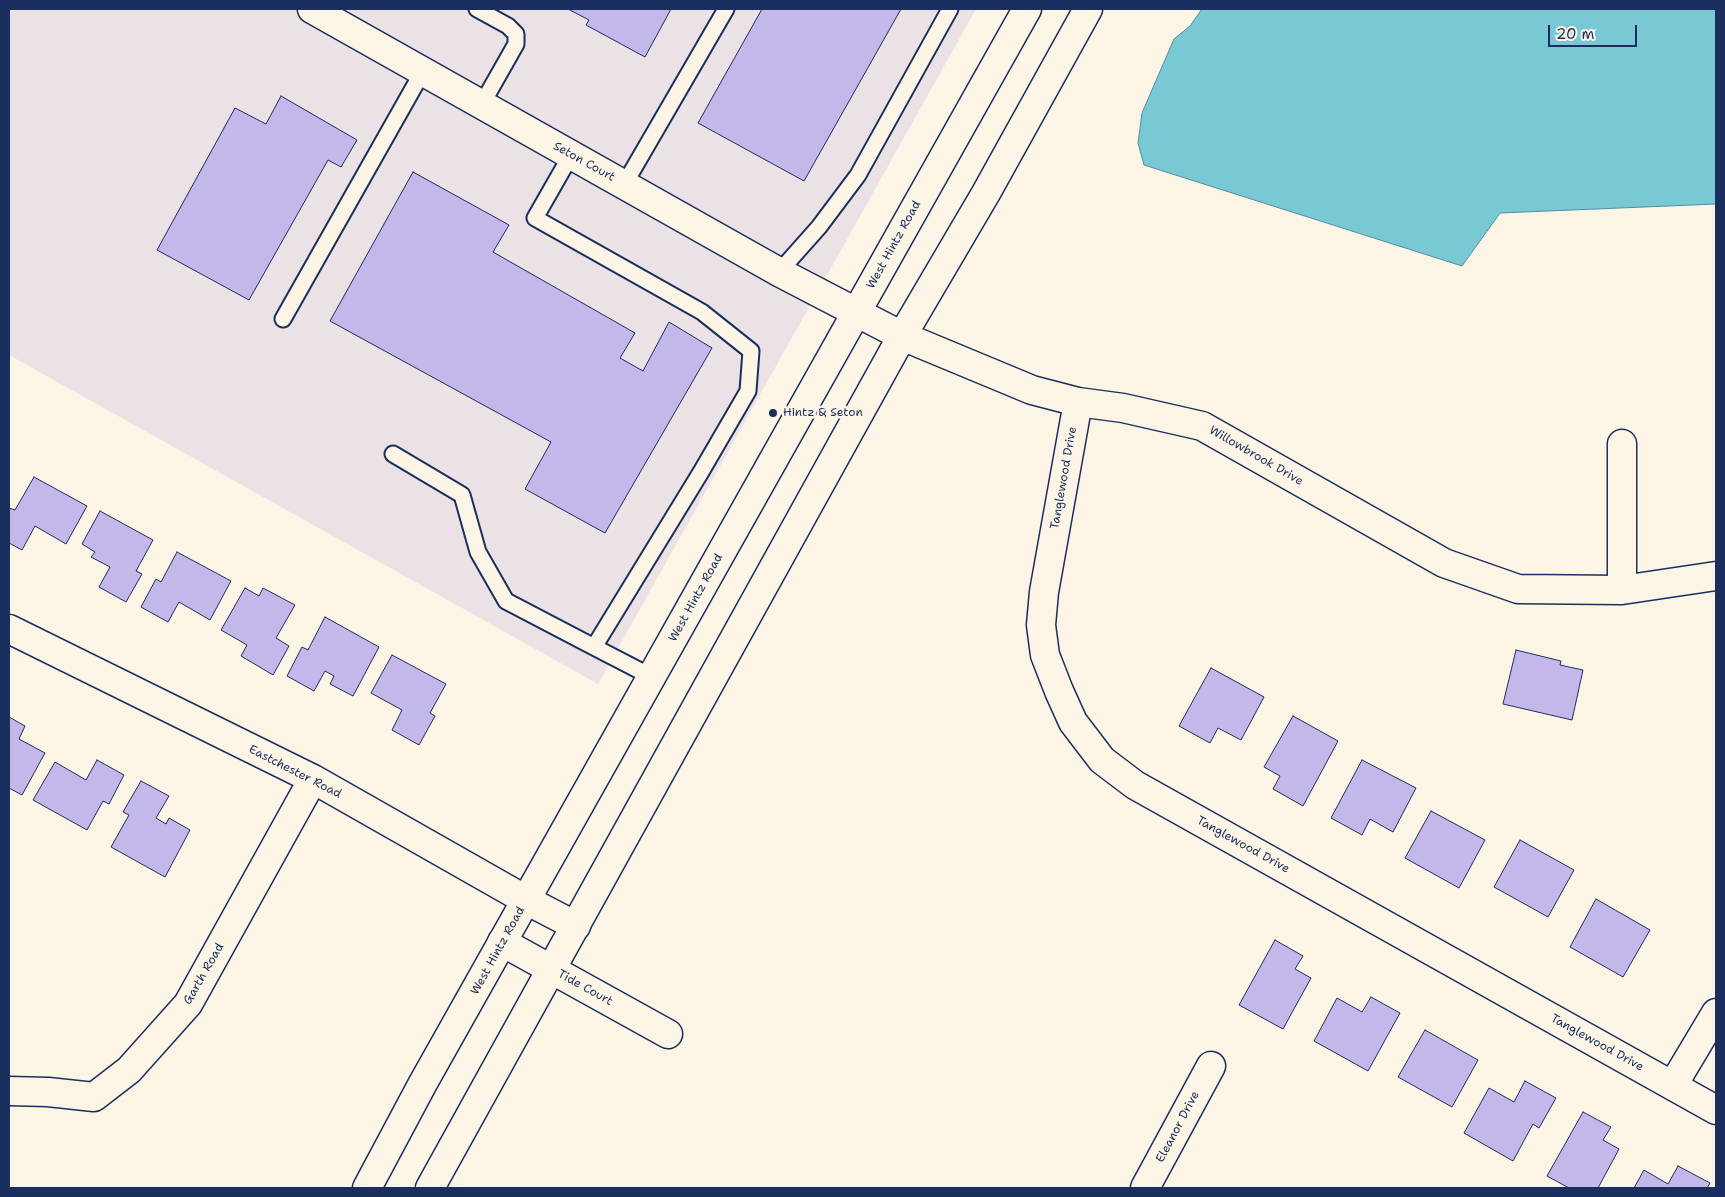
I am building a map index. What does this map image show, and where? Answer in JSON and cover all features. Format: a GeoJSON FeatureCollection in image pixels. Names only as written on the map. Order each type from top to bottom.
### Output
{"type":"FeatureCollection","features":[{"type":"Feature","properties":{"kind":"street","name":"Seton Court"},"geometry":{"type":"LineString","coordinates":[[312,9],[779,272],[856,312]]}},
{"type":"Feature","properties":{"kind":"street","name":"West Hintz Road"},"geometry":{"type":"LineString","coordinates":[[367,1188],[502,942],[1027,9]]}},
{"type":"Feature","properties":{"kind":"street"},"geometry":{"type":"LineString","coordinates":[[430,1188],[902,336],[986,193],[1088,9]]}},
{"type":"Feature","properties":{"kind":"street","name":"Willowbrook Drive"},"geometry":{"type":"LineString","coordinates":[[856,312],[902,336],[1032,390],[1078,402],[1123,408],[1202,426],[1444,563],[1508,586],[1518,589],[1622,590],[1716,576]]}},
{"type":"Feature","properties":{"kind":"street","name":"Tanglewood Drive"},"geometry":{"type":"LineString","coordinates":[[1078,402],[1044,592],[1041,625],[1045,655],[1058,691],[1073,722],[1102,760],[1135,785],[1716,1110]]}},
{"type":"Feature","properties":{"kind":"street"},"geometry":{"type":"LineString","coordinates":[[1622,444],[1622,590]]}},
{"type":"Feature","properties":{"kind":"street","name":"Eastchester Road"},"geometry":{"type":"LineString","coordinates":[[9,629],[313,779],[526,900],[576,926]]}},
{"type":"Feature","properties":{"kind":"street","name":"Garth Road"},"geometry":{"type":"LineString","coordinates":[[9,1091],[48,1092],[94,1098],[129,1070],[188,1004],[313,779]]}},
{"type":"Feature","properties":{"kind":"street","name":"Tide Court"},"geometry":{"type":"LineString","coordinates":[[502,942],[668,1034]]}},
{"type":"Feature","properties":{"kind":"street"},"geometry":{"type":"LineString","coordinates":[[1673,1085],[1716,1012]]}},
{"type":"Feature","properties":{"kind":"street","name":"Eleanor Drive"},"geometry":{"type":"LineString","coordinates":[[1145,1188],[1211,1066]]}},
{"type":"Feature","properties":{"kind":"lane"},"geometry":{"type":"LineString","coordinates":[[477,9],[508,26],[516,34],[516,44],[482,104]]}},
{"type":"Feature","properties":{"kind":"lane"},"geometry":{"type":"LineString","coordinates":[[624,185],[726,9]]}},
{"type":"Feature","properties":{"kind":"lane"},"geometry":{"type":"LineString","coordinates":[[779,272],[819,227],[858,174],[950,9]]}},
{"type":"Feature","properties":{"kind":"lane"},"geometry":{"type":"LineString","coordinates":[[282,319],[424,71]]}},
{"type":"Feature","properties":{"kind":"lane"},"geometry":{"type":"LineString","coordinates":[[571,155],[535,218],[702,312],[751,351],[748,391],[594,647]]}},
{"type":"Feature","properties":{"kind":"lane"},"geometry":{"type":"LineString","coordinates":[[393,454],[462,495],[478,552],[506,601],[652,677]]}},
{"type":"Feature","properties":{"kind":"shaded area"},"geometry":{"type":"Polygon","coordinates":[[[9,9],[976,9],[598,684],[9,355],[9,9]]]}},
{"type":"Feature","properties":{"kind":"water"},"geometry":{"type":"Polygon","coordinates":[[[1202,9],[1716,9],[1716,204],[1500,213],[1462,266],[1144,165],[1138,143],[1142,113],[1174,39],[1190,26],[1202,9]]]}},
{"type":"Feature","properties":{"kind":"building"},"geometry":{"type":"Polygon","coordinates":[[[568,9],[671,9],[645,57],[586,25],[589,20],[568,9]]]}},
{"type":"Feature","properties":{"kind":"building"},"geometry":{"type":"Polygon","coordinates":[[[762,9],[901,9],[804,181],[698,123],[762,9]]]}},
{"type":"Feature","properties":{"kind":"building"},"geometry":{"type":"Polygon","coordinates":[[[281,96],[357,140],[341,167],[328,160],[249,300],[157,250],[235,108],[266,124],[281,96]]]}},
{"type":"Feature","properties":{"kind":"building"},"geometry":{"type":"Polygon","coordinates":[[[413,172],[509,225],[493,252],[635,333],[620,358],[643,371],[669,322],[712,348],[605,533],[525,489],[551,442],[330,321],[413,172]]]}},
{"type":"Feature","properties":{"kind":"building"},"geometry":{"type":"Polygon","coordinates":[[[34,477],[87,506],[66,544],[35,526],[22,550],[9,543],[9,508],[15,510],[34,477]]]}},
{"type":"Feature","properties":{"kind":"building"},"geometry":{"type":"Polygon","coordinates":[[[100,511],[153,540],[136,571],[142,574],[126,602],[99,587],[110,567],[91,557],[95,552],[82,544],[100,511]]]}},
{"type":"Feature","properties":{"kind":"building"},"geometry":{"type":"Polygon","coordinates":[[[177,552],[231,581],[210,620],[179,602],[168,622],[141,607],[156,579],[161,582],[177,552]]]}},
{"type":"Feature","properties":{"kind":"building"},"geometry":{"type":"Polygon","coordinates":[[[245,588],[259,596],[263,588],[295,605],[276,638],[289,646],[273,675],[241,656],[247,645],[221,630],[245,588]]]}},
{"type":"Feature","properties":{"kind":"building"},"geometry":{"type":"Polygon","coordinates":[[[325,617],[379,647],[353,696],[330,684],[334,676],[325,671],[314,691],[287,676],[302,647],[308,650],[325,617]]]}},
{"type":"Feature","properties":{"kind":"building"},"geometry":{"type":"Polygon","coordinates":[[[1516,650],[1561,661],[1560,665],[1583,670],[1572,720],[1503,704],[1516,650]]]}},
{"type":"Feature","properties":{"kind":"building"},"geometry":{"type":"Polygon","coordinates":[[[392,655],[446,684],[430,713],[435,716],[419,745],[392,730],[402,710],[371,693],[392,655]]]}},
{"type":"Feature","properties":{"kind":"building"},"geometry":{"type":"Polygon","coordinates":[[[1211,668],[1264,697],[1241,740],[1218,728],[1210,743],[1179,726],[1211,668]]]}},
{"type":"Feature","properties":{"kind":"building"},"geometry":{"type":"Polygon","coordinates":[[[1293,716],[1338,741],[1303,806],[1273,789],[1280,776],[1264,767],[1293,716]]]}},
{"type":"Feature","properties":{"kind":"building"},"geometry":{"type":"Polygon","coordinates":[[[9,717],[25,726],[19,739],[45,753],[22,795],[9,788],[9,717]]]}},
{"type":"Feature","properties":{"kind":"building"},"geometry":{"type":"Polygon","coordinates":[[[97,760],[124,775],[109,804],[103,801],[87,830],[33,800],[55,762],[86,780],[97,760]]]}},
{"type":"Feature","properties":{"kind":"building"},"geometry":{"type":"Polygon","coordinates":[[[1362,760],[1416,788],[1393,832],[1370,819],[1362,835],[1331,818],[1362,760]]]}},
{"type":"Feature","properties":{"kind":"building"},"geometry":{"type":"Polygon","coordinates":[[[141,781],[169,796],[156,818],[166,824],[169,818],[190,830],[165,877],[111,847],[129,815],[123,812],[141,781]]]}},
{"type":"Feature","properties":{"kind":"building"},"geometry":{"type":"Polygon","coordinates":[[[1431,811],[1485,840],[1459,888],[1405,858],[1431,811]]]}},
{"type":"Feature","properties":{"kind":"building"},"geometry":{"type":"Polygon","coordinates":[[[1520,840],[1574,870],[1548,917],[1494,887],[1520,840]]]}},
{"type":"Feature","properties":{"kind":"building"},"geometry":{"type":"Polygon","coordinates":[[[1596,899],[1650,930],[1623,977],[1570,947],[1596,899]]]}},
{"type":"Feature","properties":{"kind":"building"},"geometry":{"type":"Polygon","coordinates":[[[1275,940],[1303,956],[1295,969],[1311,978],[1283,1029],[1239,1005],[1275,940]]]}},
{"type":"Feature","properties":{"kind":"building"},"geometry":{"type":"Polygon","coordinates":[[[1371,997],[1400,1013],[1368,1071],[1314,1041],[1337,998],[1362,1012],[1371,997]]]}},
{"type":"Feature","properties":{"kind":"building"},"geometry":{"type":"Polygon","coordinates":[[[1425,1030],[1478,1060],[1452,1107],[1398,1077],[1425,1030]]]}},
{"type":"Feature","properties":{"kind":"building"},"geometry":{"type":"Polygon","coordinates":[[[1525,1081],[1556,1098],[1539,1128],[1533,1124],[1513,1161],[1464,1133],[1489,1088],[1514,1102],[1525,1081]]]}},
{"type":"Feature","properties":{"kind":"building"},"geometry":{"type":"Polygon","coordinates":[[[1583,1112],[1611,1127],[1603,1140],[1619,1149],[1598,1188],[1569,1188],[1547,1176],[1583,1112]]]}},
{"type":"Feature","properties":{"kind":"building"},"geometry":{"type":"Polygon","coordinates":[[[1678,1166],[1710,1183],[1707,1188],[1634,1188],[1644,1170],[1668,1184],[1678,1166]]]}},
{"type":"Feature","properties":{"kind":"place","name":"Hintz & Seton"},"geometry":{"type":"Point","coordinates":[773,413]}}]}
